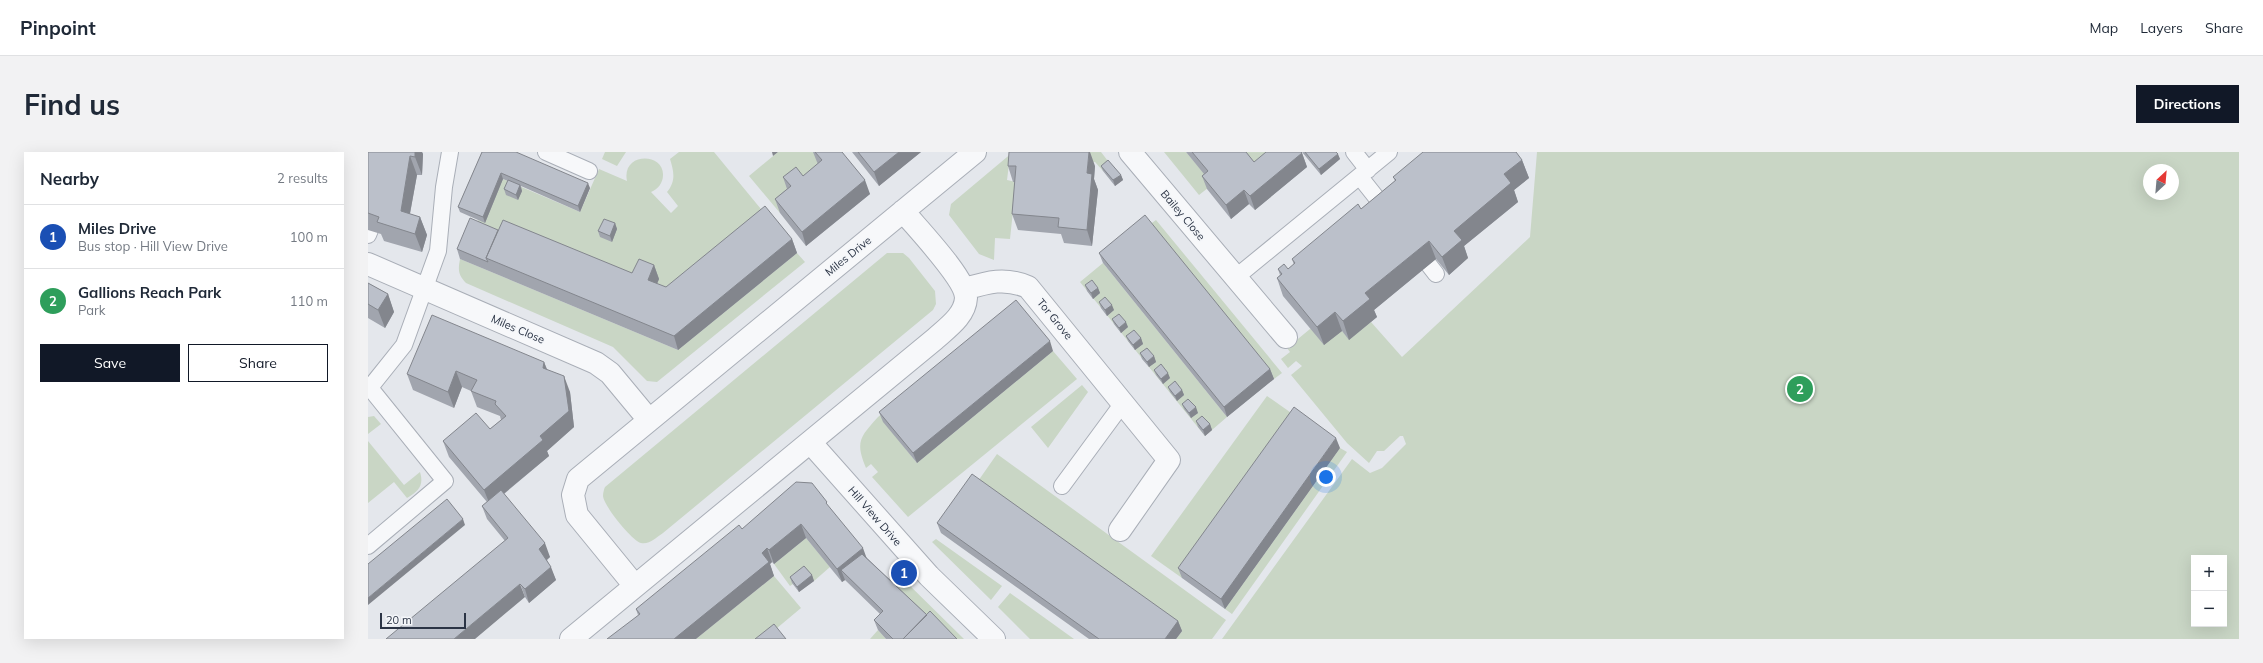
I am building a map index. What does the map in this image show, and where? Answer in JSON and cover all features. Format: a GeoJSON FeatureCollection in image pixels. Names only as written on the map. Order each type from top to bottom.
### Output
{"type":"FeatureCollection","features":[{"type":"Feature","properties":{"kind":"street","name":"Miles Drive"},"geometry":{"type":"LineString","coordinates":[[636,586],[577,515],[573,495],[578,479],[975,152]]}},
{"type":"Feature","properties":{"kind":"street","name":"Bailey Close"},"geometry":{"type":"LineString","coordinates":[[1130,152],[1286,336]]}},
{"type":"Feature","properties":{"kind":"street"},"geometry":{"type":"LineString","coordinates":[[571,639],[951,325],[962,311],[966,299],[965,289],[950,268],[903,211]]}},
{"type":"Feature","properties":{"kind":"street","name":"Miles Close"},"geometry":{"type":"LineString","coordinates":[[368,264],[596,363],[610,373],[649,420]]}},
{"type":"Feature","properties":{"kind":"street","name":"Tor Grove"},"geometry":{"type":"LineString","coordinates":[[965,289],[993,282],[1014,280],[1028,287],[1169,460],[1120,530]]}},
{"type":"Feature","properties":{"kind":"street","name":"Hill View Drive"},"geometry":{"type":"LineString","coordinates":[[810,442],[924,571],[994,639]]}},
{"type":"Feature","properties":{"kind":"lane"},"geometry":{"type":"LineString","coordinates":[[368,546],[444,481],[369,389],[404,345],[438,251],[444,187],[450,152]]}},
{"type":"Feature","properties":{"kind":"lane"},"geometry":{"type":"LineString","coordinates":[[546,152],[589,171]]}},
{"type":"Feature","properties":{"kind":"lane"},"geometry":{"type":"LineString","coordinates":[[1354,152],[1364,173],[1387,211]]}},
{"type":"Feature","properties":{"kind":"lane"},"geometry":{"type":"LineString","coordinates":[[1236,278],[1278,246],[1389,152]]}},
{"type":"Feature","properties":{"kind":"lane"},"geometry":{"type":"LineString","coordinates":[[1062,486],[1123,403]]}},
{"type":"Feature","properties":{"kind":"green space"},"geometry":{"type":"Polygon","coordinates":[[[605,152],[626,152],[617,166],[602,159],[605,152]]]}},
{"type":"Feature","properties":{"kind":"green space"},"geometry":{"type":"Polygon","coordinates":[[[679,152],[714,152],[770,220],[671,301],[474,229],[478,220],[485,222],[503,179],[580,212],[599,169],[627,181],[627,171],[630,165],[636,160],[643,158],[657,162],[661,167],[663,178],[661,183],[651,192],[671,213],[678,206],[667,192],[673,180],[670,159],[679,152]]]}},
{"type":"Feature","properties":{"kind":"green space"},"geometry":{"type":"Polygon","coordinates":[[[778,152],[835,152],[827,174],[780,213],[749,176],[778,152]]]}},
{"type":"Feature","properties":{"kind":"green space"},"geometry":{"type":"Polygon","coordinates":[[[1013,152],[1101,152],[1111,165],[1103,171],[1095,162],[1072,159],[1009,164],[1007,180],[1016,182],[1010,239],[995,238],[994,260],[979,254],[949,215],[951,204],[1013,152]]]}},
{"type":"Feature","properties":{"kind":"green space"},"geometry":{"type":"Polygon","coordinates":[[[1164,152],[1186,152],[1213,184],[1199,195],[1164,152]]]}},
{"type":"Feature","properties":{"kind":"green space"},"geometry":{"type":"Polygon","coordinates":[[[1240,152],[1287,152],[1259,175],[1240,152]]]}},
{"type":"Feature","properties":{"kind":"green space"},"geometry":{"type":"Polygon","coordinates":[[[1537,152],[2239,152],[2239,639],[1222,639],[1352,459],[1370,473],[1382,468],[1406,444],[1403,436],[1400,436],[1384,451],[1377,451],[1369,463],[1347,443],[1291,375],[1302,366],[1296,361],[1288,368],[1281,359],[1290,352],[1287,348],[1310,329],[1342,331],[1349,339],[1371,322],[1402,357],[1530,237],[1537,152]]]}},
{"type":"Feature","properties":{"kind":"green space"},"geometry":{"type":"Polygon","coordinates":[[[1156,220],[1282,373],[1274,379],[1149,225],[1156,220]]]}},
{"type":"Feature","properties":{"kind":"green space"},"geometry":{"type":"Polygon","coordinates":[[[797,253],[805,262],[657,382],[647,381],[613,347],[466,283],[460,275],[459,269],[460,259],[678,350],[797,253]]]}},
{"type":"Feature","properties":{"kind":"green space"},"geometry":{"type":"Polygon","coordinates":[[[887,253],[903,253],[909,258],[935,291],[936,304],[933,310],[663,533],[647,543],[641,543],[631,536],[608,507],[603,496],[605,487],[887,253]]]}},
{"type":"Feature","properties":{"kind":"green space"},"geometry":{"type":"Polygon","coordinates":[[[1103,263],[1227,417],[1205,436],[1080,282],[1103,263]]]}},
{"type":"Feature","properties":{"kind":"green space"},"geometry":{"type":"Polygon","coordinates":[[[1015,304],[883,421],[917,463],[1053,351],[1077,379],[908,517],[872,477],[878,472],[871,464],[866,468],[860,446],[863,435],[878,417],[1015,304]]]}},
{"type":"Feature","properties":{"kind":"green space"},"geometry":{"type":"Polygon","coordinates":[[[1082,385],[1088,392],[1048,448],[1031,427],[1082,385]]]}},
{"type":"Feature","properties":{"kind":"green space"},"geometry":{"type":"Polygon","coordinates":[[[1267,396],[1297,417],[1182,578],[1151,556],[1267,396]]]}},
{"type":"Feature","properties":{"kind":"green space"},"geometry":{"type":"Polygon","coordinates":[[[374,416],[381,424],[368,434],[368,417],[374,416]]]}},
{"type":"Feature","properties":{"kind":"green space"},"geometry":{"type":"Polygon","coordinates":[[[368,441],[404,485],[420,472],[421,484],[415,493],[407,498],[394,482],[368,503],[368,441]]]}},
{"type":"Feature","properties":{"kind":"green space"},"geometry":{"type":"Polygon","coordinates":[[[1340,448],[1347,452],[1232,614],[1225,609],[1340,448]]]}},
{"type":"Feature","properties":{"kind":"green space"},"geometry":{"type":"Polygon","coordinates":[[[997,454],[1226,620],[1212,639],[1176,639],[1182,631],[976,484],[997,454]]]}},
{"type":"Feature","properties":{"kind":"green space"},"geometry":{"type":"Polygon","coordinates":[[[806,538],[830,567],[814,581],[806,571],[792,582],[793,584],[790,586],[774,564],[806,538]]]}},
{"type":"Feature","properties":{"kind":"green space"},"geometry":{"type":"Polygon","coordinates":[[[936,539],[1002,586],[991,600],[932,542],[936,539]]]}},
{"type":"Feature","properties":{"kind":"green space"},"geometry":{"type":"Polygon","coordinates":[[[774,576],[801,608],[764,639],[696,639],[774,576]]]}},
{"type":"Feature","properties":{"kind":"green space"},"geometry":{"type":"Polygon","coordinates":[[[900,576],[964,639],[948,639],[889,586],[900,576]]]}},
{"type":"Feature","properties":{"kind":"green space"},"geometry":{"type":"Polygon","coordinates":[[[1010,593],[1074,639],[1030,639],[998,607],[1010,593]]]}},
{"type":"Feature","properties":{"kind":"green space"},"geometry":{"type":"Polygon","coordinates":[[[878,630],[886,639],[870,639],[878,630]]]}},
{"type":"Feature","properties":{"kind":"building"},"geometry":{"type":"Polygon","coordinates":[[[368,152],[415,152],[415,157],[410,156],[401,211],[420,217],[415,234],[377,222],[379,217],[368,213],[368,152]]]}},
{"type":"Feature","properties":{"kind":"building"},"geometry":{"type":"Polygon","coordinates":[[[482,152],[516,152],[588,183],[578,206],[501,173],[483,217],[458,207],[482,152]]]}},
{"type":"Feature","properties":{"kind":"building"},"geometry":{"type":"Polygon","coordinates":[[[815,152],[842,152],[865,180],[802,232],[775,199],[791,186],[783,177],[796,167],[803,176],[822,160],[815,152]]]}},
{"type":"Feature","properties":{"kind":"building"},"geometry":{"type":"Polygon","coordinates":[[[858,152],[899,152],[874,172],[858,152]]]}},
{"type":"Feature","properties":{"kind":"building"},"geometry":{"type":"Polygon","coordinates":[[[1009,152],[1089,152],[1087,173],[1092,174],[1087,230],[1058,227],[1059,218],[1012,214],[1016,166],[1008,166],[1009,152]]]}},
{"type":"Feature","properties":{"kind":"building"},"geometry":{"type":"Polygon","coordinates":[[[1192,152],[1246,152],[1254,162],[1266,152],[1302,153],[1250,196],[1244,190],[1226,205],[1202,176],[1208,171],[1192,152]]]}},
{"type":"Feature","properties":{"kind":"building"},"geometry":{"type":"Polygon","coordinates":[[[1305,152],[1336,152],[1338,154],[1319,169],[1305,152]]]}},
{"type":"Feature","properties":{"kind":"building"},"geometry":{"type":"Polygon","coordinates":[[[1423,152],[1516,152],[1522,160],[1504,174],[1511,183],[1454,231],[1462,240],[1442,257],[1429,241],[1365,293],[1370,299],[1343,321],[1335,312],[1317,327],[1277,278],[1282,274],[1278,269],[1284,264],[1288,269],[1295,263],[1292,259],[1358,204],[1361,209],[1396,180],[1393,177],[1423,152]]]}},
{"type":"Feature","properties":{"kind":"building"},"geometry":{"type":"Polygon","coordinates":[[[1108,160],[1121,175],[1113,180],[1101,166],[1108,160]]]}},
{"type":"Feature","properties":{"kind":"building"},"geometry":{"type":"Polygon","coordinates":[[[508,180],[520,185],[516,195],[504,189],[508,180]]]}},
{"type":"Feature","properties":{"kind":"building"},"geometry":{"type":"Polygon","coordinates":[[[765,206],[792,239],[674,336],[486,258],[503,220],[632,273],[639,259],[654,265],[648,280],[666,287],[765,206]]]}},
{"type":"Feature","properties":{"kind":"building"},"geometry":{"type":"Polygon","coordinates":[[[1145,215],[1270,369],[1224,407],[1099,253],[1145,215]]]}},
{"type":"Feature","properties":{"kind":"building"},"geometry":{"type":"Polygon","coordinates":[[[470,218],[498,230],[486,258],[488,262],[457,249],[470,218]]]}},
{"type":"Feature","properties":{"kind":"building"},"geometry":{"type":"Polygon","coordinates":[[[604,219],[615,223],[610,236],[598,231],[604,219]]]}},
{"type":"Feature","properties":{"kind":"building"},"geometry":{"type":"Polygon","coordinates":[[[1092,280],[1098,288],[1091,293],[1085,285],[1092,280]]]}},
{"type":"Feature","properties":{"kind":"building"},"geometry":{"type":"Polygon","coordinates":[[[368,283],[388,294],[378,310],[368,304],[368,283]]]}},
{"type":"Feature","properties":{"kind":"building"},"geometry":{"type":"Polygon","coordinates":[[[1105,297],[1112,305],[1105,310],[1099,302],[1105,297]]]}},
{"type":"Feature","properties":{"kind":"building"},"geometry":{"type":"Polygon","coordinates":[[[1016,300],[1050,341],[913,453],[879,412],[1016,300]]]}},
{"type":"Feature","properties":{"kind":"building"},"geometry":{"type":"Polygon","coordinates":[[[1119,314],[1126,322],[1119,328],[1112,319],[1119,314]]]}},
{"type":"Feature","properties":{"kind":"building"},"geometry":{"type":"Polygon","coordinates":[[[432,315],[544,362],[543,368],[564,376],[569,411],[540,436],[543,440],[484,490],[443,441],[476,413],[490,429],[506,416],[495,404],[496,401],[471,391],[477,380],[456,371],[448,392],[407,374],[432,315]]]}},
{"type":"Feature","properties":{"kind":"building"},"geometry":{"type":"Polygon","coordinates":[[[1134,330],[1141,338],[1133,345],[1126,336],[1134,330]]]}},
{"type":"Feature","properties":{"kind":"building"},"geometry":{"type":"Polygon","coordinates":[[[1147,348],[1154,356],[1147,362],[1140,353],[1147,348]]]}},
{"type":"Feature","properties":{"kind":"building"},"geometry":{"type":"Polygon","coordinates":[[[1161,364],[1168,373],[1161,379],[1154,370],[1161,364]]]}},
{"type":"Feature","properties":{"kind":"building"},"geometry":{"type":"Polygon","coordinates":[[[1175,381],[1182,390],[1175,396],[1168,387],[1175,381]]]}},
{"type":"Feature","properties":{"kind":"building"},"geometry":{"type":"Polygon","coordinates":[[[1188,399],[1196,407],[1189,413],[1182,404],[1188,399]]]}},
{"type":"Feature","properties":{"kind":"building"},"geometry":{"type":"Polygon","coordinates":[[[1294,407],[1336,438],[1221,599],[1178,568],[1294,407]]]}},
{"type":"Feature","properties":{"kind":"building"},"geometry":{"type":"Polygon","coordinates":[[[1202,416],[1210,424],[1203,430],[1196,421],[1202,416]]]}},
{"type":"Feature","properties":{"kind":"building"},"geometry":{"type":"Polygon","coordinates":[[[972,474],[1178,621],[1165,639],[1099,639],[937,523],[972,474]]]}},
{"type":"Feature","properties":{"kind":"building"},"geometry":{"type":"Polygon","coordinates":[[[796,482],[812,483],[827,502],[826,503],[863,548],[837,569],[801,524],[769,550],[767,548],[762,553],[769,562],[674,639],[607,639],[640,614],[636,609],[739,525],[742,529],[796,482]]]}},
{"type":"Feature","properties":{"kind":"building"},"geometry":{"type":"Polygon","coordinates":[[[501,490],[545,543],[539,549],[551,567],[525,589],[520,584],[454,639],[386,639],[508,538],[482,506],[501,490]]]}},
{"type":"Feature","properties":{"kind":"building"},"geometry":{"type":"Polygon","coordinates":[[[447,499],[463,519],[368,598],[368,564],[447,499]]]}},
{"type":"Feature","properties":{"kind":"building"},"geometry":{"type":"Polygon","coordinates":[[[862,554],[927,615],[903,639],[893,639],[874,620],[883,611],[841,570],[862,554]]]}},
{"type":"Feature","properties":{"kind":"building"},"geometry":{"type":"Polygon","coordinates":[[[804,566],[812,575],[797,587],[790,577],[804,566]]]}},
{"type":"Feature","properties":{"kind":"building"},"geometry":{"type":"Polygon","coordinates":[[[930,611],[957,639],[903,639],[930,611]]]}},
{"type":"Feature","properties":{"kind":"building"},"geometry":{"type":"Polygon","coordinates":[[[774,624],[786,639],[755,639],[774,624]]]}},
{"type":"Feature","properties":{"kind":"place","name":"Gallions Reach Park"},"geometry":{"type":"Point","coordinates":[1800,389]}},
{"type":"Feature","properties":{"kind":"place","name":"Miles Drive"},"geometry":{"type":"Point","coordinates":[904,573]}}]}
